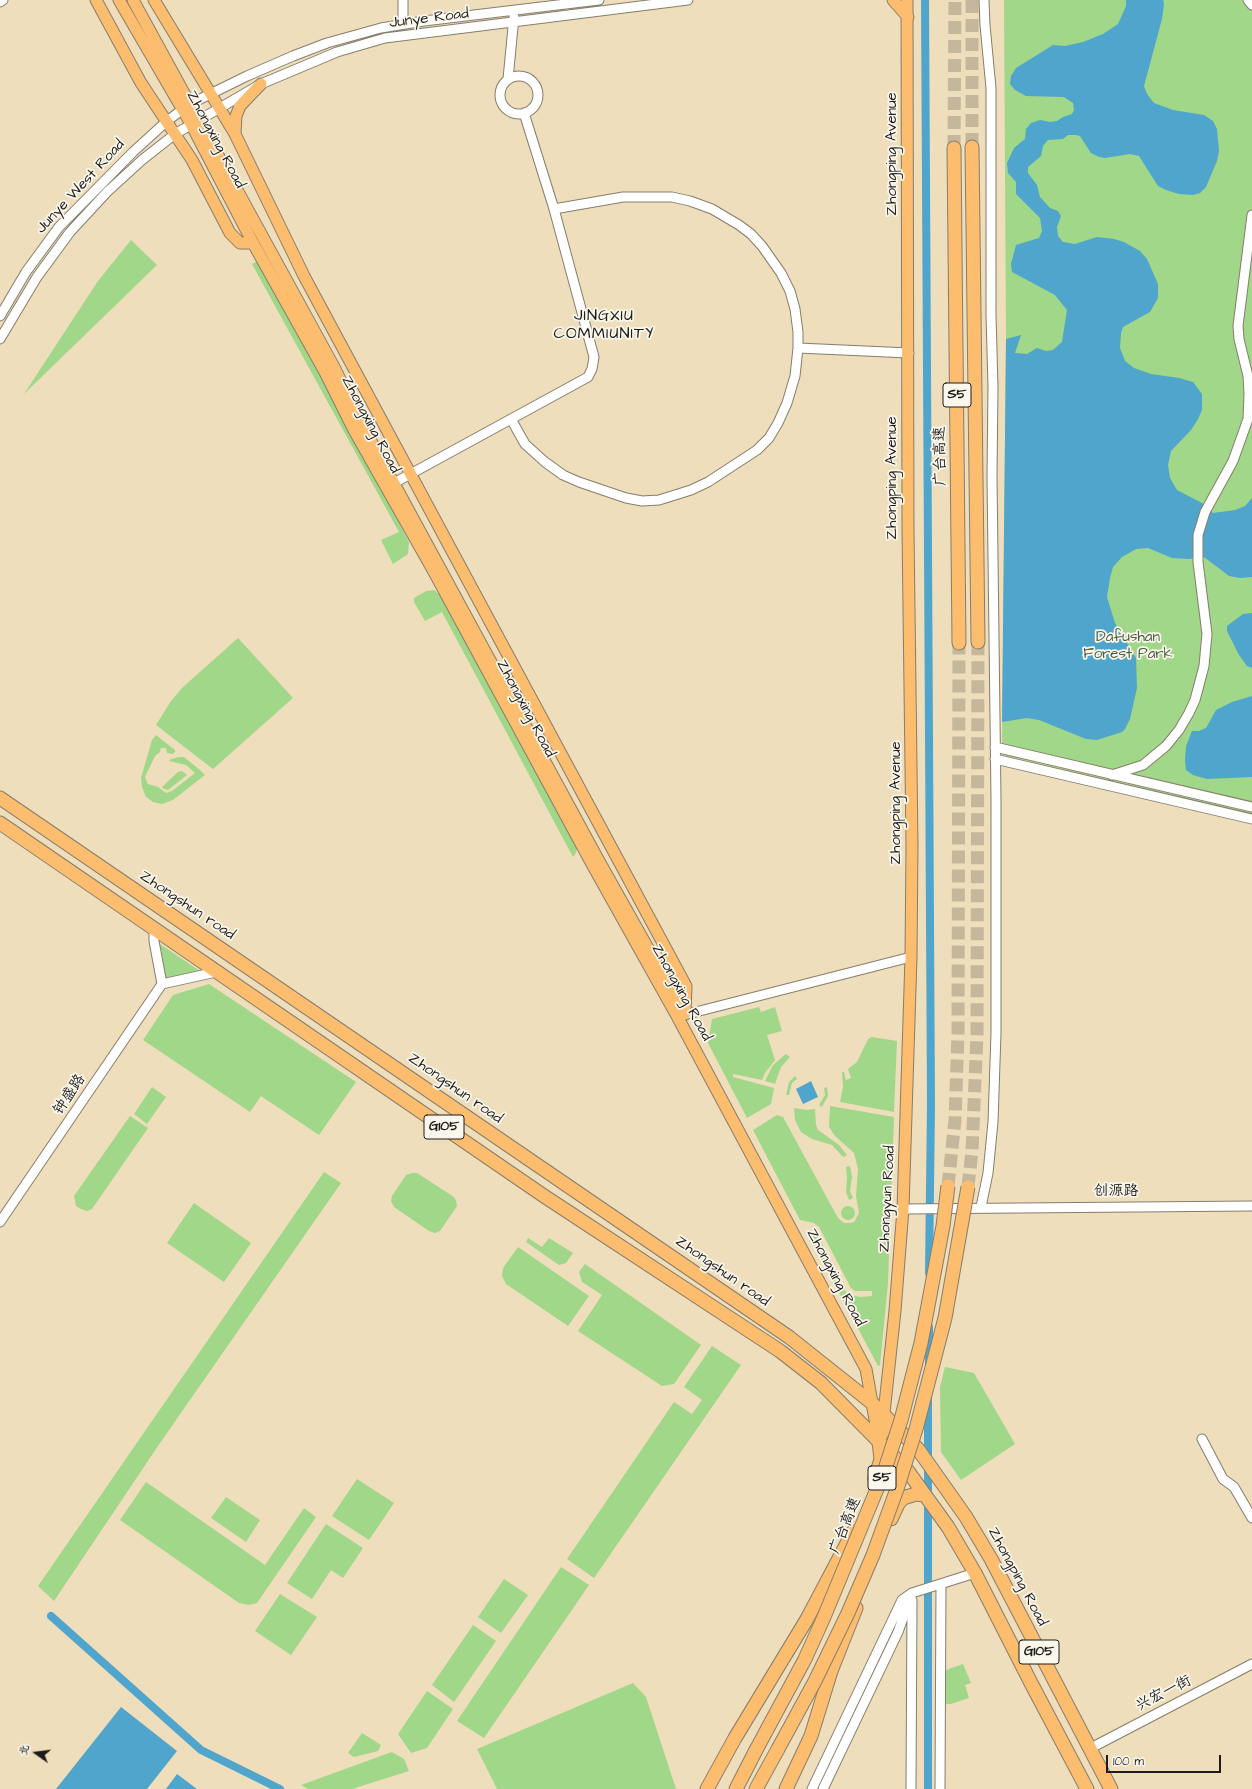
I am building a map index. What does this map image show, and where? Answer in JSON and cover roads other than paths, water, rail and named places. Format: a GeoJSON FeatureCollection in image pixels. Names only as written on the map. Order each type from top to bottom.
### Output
{"type":"FeatureCollection","features":[{"type":"Feature","properties":{"kind":"highway","name":"S5"},"geometry":{"type":"LineString","coordinates":[[972,147],[978,642]]}},
{"type":"Feature","properties":{"kind":"highway","name":"广台高速"},"geometry":{"type":"LineString","coordinates":[[954,148],[959,643]]}},
{"type":"Feature","properties":{"kind":"highway","name":"Zhongshun road"},"geometry":{"type":"LineString","coordinates":[[0,798],[646,1238],[789,1338],[872,1403],[885,1416]]}},
{"type":"Feature","properties":{"kind":"highway","name":"G105"},"geometry":{"type":"LineString","coordinates":[[0,823],[632,1255],[780,1351],[821,1384],[907,1470],[948,1527],[974,1573],[1087,1789]]}},
{"type":"Feature","properties":{"kind":"highway","name":"广台高速"},"geometry":{"type":"LineString","coordinates":[[736,1789],[811,1645],[844,1573],[884,1472],[901,1420],[921,1343],[943,1226],[948,1186]]}},
{"type":"Feature","properties":{"kind":"highway","name":"S5"},"geometry":{"type":"LineString","coordinates":[[756,1789],[834,1644],[873,1556],[897,1489],[916,1430],[945,1318],[968,1187]]}},
{"type":"Feature","properties":{"kind":"highway"},"geometry":{"type":"LineString","coordinates":[[632,1255],[646,1238]]}},
{"type":"Feature","properties":{"kind":"highway","name":"Zhongping Road"},"geometry":{"type":"LineString","coordinates":[[885,1416],[918,1449],[966,1517],[991,1559],[1111,1789]]}},
{"type":"Feature","properties":{"kind":"highway"},"geometry":{"type":"LineString","coordinates":[[707,1789],[735,1738],[806,1619],[853,1532],[867,1501],[880,1464],[879,1442],[883,1431],[890,1428],[897,1428]]}},
{"type":"Feature","properties":{"kind":"highway"},"geometry":{"type":"LineString","coordinates":[[789,1784],[811,1736],[831,1671],[895,1511],[903,1498],[916,1494],[924,1495]]}},
{"type":"Feature","properties":{"kind":"main road"},"geometry":{"type":"LineString","coordinates":[[96,0],[133,70],[192,160],[234,239],[240,243],[253,244]]}},
{"type":"Feature","properties":{"kind":"main road","name":"Zhongxing Road"},"geometry":{"type":"LineString","coordinates":[[119,0],[195,122],[334,367],[394,483],[681,1015],[866,1369],[879,1442]]}},
{"type":"Feature","properties":{"kind":"main road","name":"Zhongxing Road"},"geometry":{"type":"LineString","coordinates":[[133,0],[186,107]]}},
{"type":"Feature","properties":{"kind":"main road"},"geometry":{"type":"LineString","coordinates":[[154,0],[234,134],[304,276],[686,986],[681,1015]]}},
{"type":"Feature","properties":{"kind":"main road"},"geometry":{"type":"LineString","coordinates":[[893,0],[908,17]]}},
{"type":"Feature","properties":{"kind":"main road","name":"Zhongping Avenue"},"geometry":{"type":"LineString","coordinates":[[907,0],[909,353],[908,530],[912,845],[911,957]]}},
{"type":"Feature","properties":{"kind":"main road"},"geometry":{"type":"LineString","coordinates":[[234,134],[236,116],[240,106],[261,84]]}},
{"type":"Feature","properties":{"kind":"main road","name":"Zhongxing Road"},"geometry":{"type":"LineString","coordinates":[[195,122],[253,244],[325,372],[354,430],[432,570],[592,866],[681,1015]]}},
{"type":"Feature","properties":{"kind":"main road"},"geometry":{"type":"LineString","coordinates":[[288,286],[304,276]]}},
{"type":"Feature","properties":{"kind":"main road","name":"Zhongyun Road"},"geometry":{"type":"LineString","coordinates":[[879,1442],[885,1416],[895,1311],[908,1209],[911,957]]}},
{"type":"Feature","properties":{"kind":"street"},"geometry":{"type":"LineString","coordinates":[[403,0],[403,24]]}},
{"type":"Feature","properties":{"kind":"street","name":"Junye Road"},"geometry":{"type":"LineString","coordinates":[[186,107],[247,76],[327,43],[381,28],[599,0]]}},
{"type":"Feature","properties":{"kind":"street","name":"Junye Road"},"geometry":{"type":"LineString","coordinates":[[195,122],[261,84],[337,52],[385,38],[688,0]]}},
{"type":"Feature","properties":{"kind":"street"},"geometry":{"type":"LineString","coordinates":[[980,1207],[985,1191],[989,1166],[993,1122],[996,1033],[992,476],[994,387],[991,315],[991,88],[984,0]]}},
{"type":"Feature","properties":{"kind":"street"},"geometry":{"type":"LineString","coordinates":[[1248,0],[1252,6]]}},
{"type":"Feature","properties":{"kind":"street"},"geometry":{"type":"LineString","coordinates":[[508,79],[514,10]]}},
{"type":"Feature","properties":{"kind":"street"},"geometry":{"type":"LineString","coordinates":[[514,76],[526,78],[535,86],[537,99],[534,105],[524,113],[512,113],[503,106],[500,94],[501,89],[508,79],[514,76]]}},
{"type":"Feature","properties":{"kind":"street","name":"Junye West Road"},"geometry":{"type":"LineString","coordinates":[[0,316],[26,272],[59,227],[105,178],[167,121],[186,107]]}},
{"type":"Feature","properties":{"kind":"street"},"geometry":{"type":"LineString","coordinates":[[394,483],[588,377],[592,369],[594,357],[554,209],[524,113]]}},
{"type":"Feature","properties":{"kind":"street","name":"Junye West Road"},"geometry":{"type":"LineString","coordinates":[[0,339],[37,277],[70,232],[107,192],[142,160],[175,134],[195,122]]}},
{"type":"Feature","properties":{"kind":"street"},"geometry":{"type":"LineString","coordinates":[[512,418],[526,444],[545,462],[563,475],[585,485],[626,498],[642,501],[659,500],[691,490],[708,482],[757,450],[769,438],[778,423],[787,403],[794,376],[798,348],[795,309],[790,291],[780,272],[762,246],[751,234],[725,216],[690,201],[657,196],[623,198],[554,209]]}},
{"type":"Feature","properties":{"kind":"street"},"geometry":{"type":"LineString","coordinates":[[1112,775],[1143,765],[1156,756],[1179,730],[1195,700],[1204,666],[1207,646],[1198,562],[1198,535],[1205,512],[1233,461],[1248,419],[1251,391],[1238,339],[1238,326],[1248,272],[1252,216]]}},
{"type":"Feature","properties":{"kind":"street"},"geometry":{"type":"LineString","coordinates":[[798,348],[909,353]]}},
{"type":"Feature","properties":{"kind":"street"},"geometry":{"type":"LineString","coordinates":[[995,747],[1252,807]]}},
{"type":"Feature","properties":{"kind":"street"},"geometry":{"type":"LineString","coordinates":[[995,759],[1252,820]]}},
{"type":"Feature","properties":{"kind":"street"},"geometry":{"type":"LineString","coordinates":[[154,927],[162,984],[216,972]]}},
{"type":"Feature","properties":{"kind":"street"},"geometry":{"type":"LineString","coordinates":[[681,1015],[911,957]]}},
{"type":"Feature","properties":{"kind":"street","name":"钟盛路"},"geometry":{"type":"LineString","coordinates":[[0,1222],[162,984]]}},
{"type":"Feature","properties":{"kind":"street","name":"创源路"},"geometry":{"type":"LineString","coordinates":[[908,1209],[980,1207],[1252,1206]]}},
{"type":"Feature","properties":{"kind":"street"},"geometry":{"type":"LineString","coordinates":[[1202,1439],[1223,1479],[1234,1487],[1252,1518]]}},
{"type":"Feature","properties":{"kind":"street"},"geometry":{"type":"LineString","coordinates":[[812,1789],[902,1600],[912,1592],[974,1573]]}},
{"type":"Feature","properties":{"kind":"street"},"geometry":{"type":"LineString","coordinates":[[937,1585],[940,1789]]}},
{"type":"Feature","properties":{"kind":"street"},"geometry":{"type":"LineString","coordinates":[[823,1789],[898,1632],[912,1592]]}},
{"type":"Feature","properties":{"kind":"street"},"geometry":{"type":"LineString","coordinates":[[911,1789],[912,1592]]}},
{"type":"Feature","properties":{"kind":"street","name":"兴宏一街"},"geometry":{"type":"LineString","coordinates":[[1089,1749],[1252,1664]]}},
{"type":"Feature","properties":{"kind":"water"},"geometry":{"type":"Polygon","coordinates":[[[1126,0],[1163,0],[1164,4],[1162,19],[1144,86],[1147,94],[1154,103],[1173,110],[1204,115],[1213,121],[1217,129],[1219,151],[1217,161],[1206,187],[1200,193],[1193,195],[1179,194],[1166,190],[1158,186],[1139,156],[1130,154],[1105,158],[1099,157],[1091,153],[1080,136],[1076,135],[1068,135],[1063,139],[1048,140],[1043,146],[1041,156],[1028,167],[1028,173],[1037,185],[1040,197],[1050,208],[1058,211],[1061,216],[1057,227],[1058,236],[1063,242],[1075,244],[1097,237],[1114,239],[1124,242],[1140,251],[1147,259],[1158,284],[1158,298],[1150,312],[1123,327],[1120,348],[1125,361],[1134,368],[1151,374],[1179,378],[1193,382],[1202,394],[1202,410],[1198,419],[1191,430],[1171,451],[1168,465],[1170,478],[1177,490],[1202,503],[1213,513],[1235,510],[1245,506],[1252,498],[1252,577],[1240,578],[1229,576],[1204,557],[1189,559],[1172,558],[1148,548],[1136,549],[1122,557],[1113,567],[1107,597],[1115,623],[1136,658],[1137,688],[1130,719],[1125,729],[1122,732],[1097,740],[1086,739],[1039,720],[1027,718],[1002,722],[1006,339],[1021,335],[1015,353],[1027,354],[1037,348],[1046,351],[1053,350],[1062,342],[1067,310],[1055,295],[1012,272],[1011,264],[1016,245],[1039,238],[1042,231],[1040,218],[1016,194],[1016,182],[1008,173],[1007,163],[1014,148],[1025,139],[1026,129],[1031,123],[1040,120],[1050,122],[1057,121],[1072,114],[1074,110],[1073,103],[1064,97],[1026,96],[1015,90],[1010,84],[1011,76],[1016,68],[1053,45],[1065,46],[1083,42],[1103,34],[1118,24],[1126,6],[1126,0]]]}},
{"type":"Feature","properties":{"kind":"water"},"geometry":{"type":"Polygon","coordinates":[[[1252,613],[1252,668],[1247,666],[1239,655],[1227,631],[1227,626],[1243,614],[1252,613]]]}},
{"type":"Feature","properties":{"kind":"water"},"geometry":{"type":"Polygon","coordinates":[[[1252,696],[1252,777],[1207,779],[1193,775],[1186,770],[1186,746],[1192,731],[1199,731],[1206,728],[1216,710],[1232,702],[1252,696]]]}},
{"type":"Feature","properties":{"kind":"water"},"geometry":{"type":"Polygon","coordinates":[[[811,1081],[818,1097],[803,1104],[796,1089],[811,1081]]]}},
{"type":"Feature","properties":{"kind":"water"},"geometry":{"type":"Polygon","coordinates":[[[121,1707],[177,1751],[147,1789],[56,1789],[121,1707]]]}},
{"type":"Feature","properties":{"kind":"water"},"geometry":{"type":"Polygon","coordinates":[[[177,1774],[197,1789],[166,1789],[177,1774]]]}},
{"type":"Feature","properties":{"kind":"waterway"},"geometry":{"type":"LineString","coordinates":[[925,0],[931,1104],[929,1273]]}},
{"type":"Feature","properties":{"kind":"waterway"},"geometry":{"type":"LineString","coordinates":[[929,1327],[929,1365]]}},
{"type":"Feature","properties":{"kind":"waterway"},"geometry":{"type":"LineString","coordinates":[[928,1397],[928,1789]]}},
{"type":"Feature","properties":{"kind":"waterway"},"geometry":{"type":"LineString","coordinates":[[51,1616],[201,1750],[280,1789]]}},
{"type":"Feature","properties":{"kind":"tunnel"},"geometry":{"type":"LineString","coordinates":[[954,148],[955,0]]}},
{"type":"Feature","properties":{"kind":"tunnel"},"geometry":{"type":"LineString","coordinates":[[972,0],[972,147]]}},
{"type":"Feature","properties":{"kind":"tunnel"},"geometry":{"type":"LineString","coordinates":[[968,1187],[972,1151],[977,1035],[978,642]]}},
{"type":"Feature","properties":{"kind":"tunnel"},"geometry":{"type":"LineString","coordinates":[[948,1186],[955,1120],[958,1034],[959,643]]}},
{"type":"Feature","properties":{"kind":"district","name":"JINGXIU COMMIUNITY"},"geometry":{"type":"Point","coordinates":[604,326]}},
{"type":"Feature","properties":{"kind":"park label","name":"Dafushan Forest Park"},"geometry":{"type":"Point","coordinates":[1128,646]}}]}
